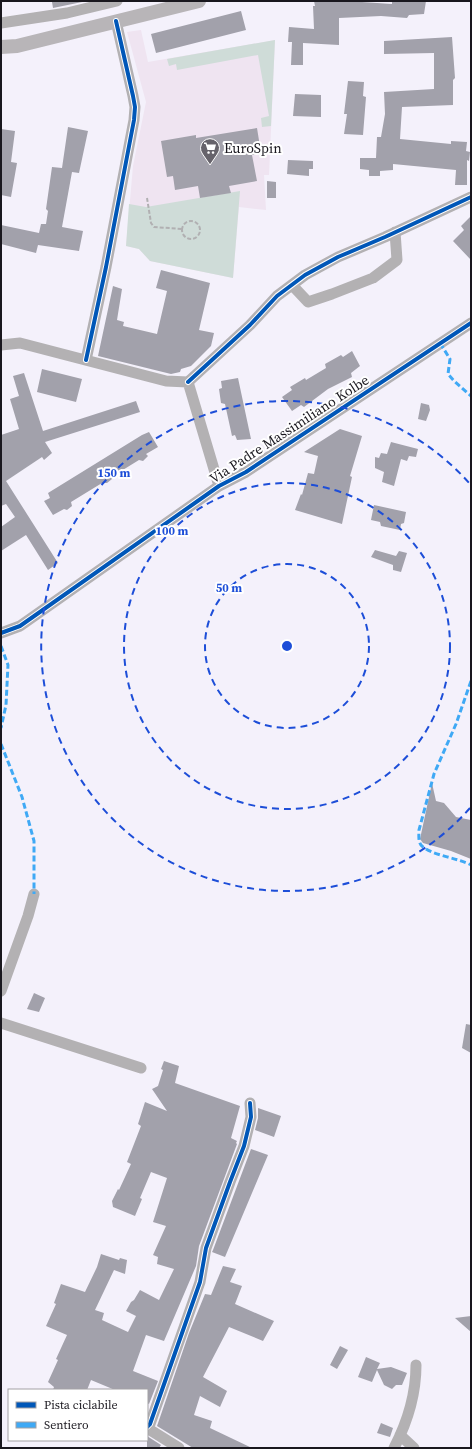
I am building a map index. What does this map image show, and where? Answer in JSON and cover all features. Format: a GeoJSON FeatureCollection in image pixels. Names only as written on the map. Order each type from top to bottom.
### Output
{"type":"FeatureCollection","features":[{"type":"Feature","properties":{"kind":"main road"},"geometry":{"type":"LineString","coordinates":[[1,47],[17,46],[200,1]]}},
{"type":"Feature","properties":{"kind":"street"},"geometry":{"type":"LineString","coordinates":[[1,24],[67,13],[117,1]]}},
{"type":"Feature","properties":{"kind":"street"},"geometry":{"type":"LineString","coordinates":[[86,360],[106,268],[134,120],[135,107],[133,96],[116,21]]}},
{"type":"Feature","properties":{"kind":"street"},"geometry":{"type":"LineString","coordinates":[[1,344],[20,342],[166,381],[188,382],[250,325],[278,296],[305,275],[338,257],[471,197]]}},
{"type":"Feature","properties":{"kind":"street"},"geometry":{"type":"LineString","coordinates":[[292,285],[308,302],[373,278],[397,260],[395,232]]}},
{"type":"Feature","properties":{"kind":"street","name":"Via Padre Massimiliano Kolbe"},"geometry":{"type":"LineString","coordinates":[[1,634],[20,626],[220,486],[246,472],[471,323]]}},
{"type":"Feature","properties":{"kind":"street"},"geometry":{"type":"LineString","coordinates":[[188,382],[220,486]]}},
{"type":"Feature","properties":{"kind":"street"},"geometry":{"type":"LineString","coordinates":[[1,991],[28,916],[34,894]]}},
{"type":"Feature","properties":{"kind":"street"},"geometry":{"type":"LineString","coordinates":[[1,1023],[141,1068]]}},
{"type":"Feature","properties":{"kind":"street"},"geometry":{"type":"LineString","coordinates":[[148,1427],[200,1282],[206,1248],[244,1146],[251,1117],[250,1103]]}},
{"type":"Feature","properties":{"kind":"street"},"geometry":{"type":"LineString","coordinates":[[394,1448],[400,1435],[413,1393],[416,1364]]}},
{"type":"Feature","properties":{"kind":"street"},"geometry":{"type":"LineString","coordinates":[[148,1429],[179,1448]]}},
{"type":"Feature","properties":{"kind":"street"},"geometry":{"type":"LineString","coordinates":[[400,1435],[414,1448]]}},
{"type":"Feature","properties":{"kind":"path"},"geometry":{"type":"LineString","coordinates":[[147,198],[151,223],[154,227],[182,229]]}},
{"type":"Feature","properties":{"kind":"path"},"geometry":{"type":"LineString","coordinates":[[193,221],[200,226],[200,233],[196,239],[189,240],[184,237],[182,229],[185,224],[193,221]]}},
{"type":"Feature","properties":{"kind":"shaded area"},"geometry":{"type":"Polygon","coordinates":[[[141,30],[148,62],[275,40],[269,175],[264,175],[266,210],[239,207],[233,278],[150,261],[139,249],[126,246],[133,166],[146,102],[127,32],[141,30]]]}},
{"type":"Feature","properties":{"kind":"shaded area"},"geometry":{"type":"Polygon","coordinates":[[[275,40],[271,126],[262,127],[261,118],[269,116],[258,55],[177,70],[176,64],[169,66],[167,59],[275,40]]]}},
{"type":"Feature","properties":{"kind":"shaded area"},"geometry":{"type":"Polygon","coordinates":[[[240,191],[233,278],[150,261],[139,249],[126,246],[129,204],[146,207],[240,191]]]}},
{"type":"Feature","properties":{"kind":"building"},"geometry":{"type":"Polygon","coordinates":[[[87,1],[53,8],[52,2],[87,1]]]}},
{"type":"Feature","properties":{"kind":"building"},"geometry":{"type":"Polygon","coordinates":[[[314,1],[362,1],[392,4],[392,1],[426,1],[424,14],[409,15],[407,18],[381,16],[339,18],[339,45],[303,43],[303,65],[291,65],[292,42],[288,42],[289,27],[314,29],[314,1]]]}},
{"type":"Feature","properties":{"kind":"building"},"geometry":{"type":"Polygon","coordinates":[[[241,11],[246,30],[156,53],[151,34],[241,11]]]}},
{"type":"Feature","properties":{"kind":"building"},"geometry":{"type":"Polygon","coordinates":[[[452,37],[455,78],[453,80],[453,105],[402,107],[400,139],[451,144],[451,141],[467,142],[466,151],[470,152],[469,161],[467,160],[467,185],[455,185],[456,170],[393,164],[393,170],[380,171],[380,176],[369,176],[369,170],[360,169],[360,158],[376,158],[377,137],[381,137],[385,114],[384,92],[434,89],[434,53],[384,54],[384,41],[452,37]]]}},
{"type":"Feature","properties":{"kind":"building"},"geometry":{"type":"Polygon","coordinates":[[[348,81],[364,82],[363,96],[366,97],[363,135],[344,134],[347,114],[344,114],[348,81]]]}},
{"type":"Feature","properties":{"kind":"building"},"geometry":{"type":"Polygon","coordinates":[[[295,94],[321,95],[321,117],[293,116],[295,94]]]}},
{"type":"Feature","properties":{"kind":"building"},"geometry":{"type":"Polygon","coordinates":[[[68,127],[88,131],[79,173],[72,172],[62,227],[83,231],[79,251],[38,245],[36,253],[1,244],[1,225],[39,233],[41,224],[46,224],[48,211],[46,209],[52,167],[62,168],[68,127]]]}},
{"type":"Feature","properties":{"kind":"building","name":"EuroSpin"},"geometry":{"type":"Polygon","coordinates":[[[257,128],[261,153],[252,155],[257,181],[229,186],[231,193],[200,198],[198,186],[175,190],[173,176],[167,177],[161,141],[196,135],[196,138],[257,128]]]}},
{"type":"Feature","properties":{"kind":"building"},"geometry":{"type":"Polygon","coordinates":[[[1,129],[15,131],[11,162],[17,163],[11,197],[1,195],[1,129]]]}},
{"type":"Feature","properties":{"kind":"building"},"geometry":{"type":"Polygon","coordinates":[[[288,160],[313,161],[313,169],[309,169],[309,176],[287,174],[288,160]]]}},
{"type":"Feature","properties":{"kind":"building"},"geometry":{"type":"Polygon","coordinates":[[[267,181],[276,182],[276,198],[267,198],[267,181]]]}},
{"type":"Feature","properties":{"kind":"building"},"geometry":{"type":"Polygon","coordinates":[[[471,216],[471,260],[453,241],[464,230],[461,226],[471,216]]]}},
{"type":"Feature","properties":{"kind":"building"},"geometry":{"type":"Polygon","coordinates":[[[161,270],[210,283],[199,330],[214,333],[211,346],[191,366],[181,369],[180,372],[171,374],[98,356],[113,286],[122,289],[117,320],[124,322],[123,326],[157,334],[167,291],[156,288],[161,270]]]}},
{"type":"Feature","properties":{"kind":"building"},"geometry":{"type":"Polygon","coordinates":[[[352,351],[360,366],[351,373],[352,377],[328,389],[304,407],[301,405],[292,411],[282,397],[292,390],[290,387],[305,378],[306,380],[326,368],[325,364],[341,355],[343,357],[352,351]]]}},
{"type":"Feature","properties":{"kind":"building"},"geometry":{"type":"Polygon","coordinates":[[[42,369],[82,379],[76,402],[37,392],[42,369]]]}},
{"type":"Feature","properties":{"kind":"building"},"geometry":{"type":"Polygon","coordinates":[[[24,373],[43,431],[136,401],[140,412],[45,442],[52,453],[44,460],[42,457],[6,481],[58,563],[48,570],[26,535],[1,551],[1,527],[15,517],[6,504],[1,506],[1,435],[19,429],[10,399],[19,396],[13,376],[24,373]]]}},
{"type":"Feature","properties":{"kind":"building"},"geometry":{"type":"Polygon","coordinates":[[[238,378],[251,439],[237,440],[235,435],[232,436],[225,404],[221,403],[219,389],[222,388],[221,381],[238,378]]]}},
{"type":"Feature","properties":{"kind":"building"},"geometry":{"type":"Polygon","coordinates":[[[421,403],[429,405],[430,410],[426,421],[418,419],[421,403]]]}},
{"type":"Feature","properties":{"kind":"building"},"geometry":{"type":"Polygon","coordinates":[[[340,429],[362,436],[350,476],[352,477],[342,524],[295,510],[301,494],[302,495],[308,473],[314,474],[318,456],[304,452],[340,429]]]}},
{"type":"Feature","properties":{"kind":"building"},"geometry":{"type":"Polygon","coordinates":[[[149,432],[158,447],[146,454],[148,456],[143,461],[139,460],[113,476],[107,483],[102,483],[71,502],[72,506],[67,510],[64,509],[53,515],[44,501],[50,498],[48,493],[149,432]]]}},
{"type":"Feature","properties":{"kind":"building"},"geometry":{"type":"Polygon","coordinates":[[[391,442],[418,449],[416,457],[409,456],[407,461],[401,459],[394,486],[382,482],[384,472],[375,468],[375,457],[379,458],[381,453],[387,454],[391,442]]]}},
{"type":"Feature","properties":{"kind":"building"},"geometry":{"type":"Polygon","coordinates":[[[374,505],[406,512],[404,523],[401,524],[400,530],[381,526],[380,522],[371,520],[374,505]]]}},
{"type":"Feature","properties":{"kind":"building"},"geometry":{"type":"Polygon","coordinates":[[[375,550],[396,556],[399,551],[407,553],[401,572],[393,570],[393,565],[371,557],[375,550]]]}},
{"type":"Feature","properties":{"kind":"building"},"geometry":{"type":"Polygon","coordinates":[[[432,783],[436,801],[444,803],[456,817],[471,820],[471,859],[451,851],[423,843],[420,839],[432,783]]]}},
{"type":"Feature","properties":{"kind":"building"},"geometry":{"type":"Polygon","coordinates":[[[34,993],[45,998],[39,1012],[27,1009],[34,993]]]}},
{"type":"Feature","properties":{"kind":"building"},"geometry":{"type":"Polygon","coordinates":[[[466,1024],[471,1025],[471,1053],[462,1048],[466,1024]]]}},
{"type":"Feature","properties":{"kind":"building"},"geometry":{"type":"Polygon","coordinates":[[[164,1061],[179,1066],[175,1083],[240,1106],[231,1138],[237,1141],[237,1144],[199,1246],[196,1266],[164,1341],[146,1335],[133,1371],[158,1381],[149,1404],[148,1389],[113,1389],[91,1380],[87,1389],[53,1389],[54,1387],[48,1382],[58,1360],[56,1359],[67,1335],[46,1326],[56,1304],[54,1303],[61,1284],[85,1292],[97,1267],[101,1254],[119,1260],[120,1258],[127,1260],[125,1274],[114,1270],[95,1310],[104,1313],[102,1320],[128,1332],[136,1316],[126,1311],[131,1302],[140,1290],[159,1300],[174,1269],[157,1264],[158,1257],[153,1255],[166,1226],[153,1222],[167,1178],[151,1172],[140,1198],[142,1199],[135,1216],[113,1207],[112,1201],[118,1189],[119,1190],[131,1164],[127,1162],[141,1126],[138,1124],[145,1102],[167,1111],[152,1089],[158,1086],[163,1070],[161,1069],[164,1061]]]}},
{"type":"Feature","properties":{"kind":"building"},"geometry":{"type":"Polygon","coordinates":[[[258,1108],[281,1116],[274,1137],[255,1130],[258,1118],[258,1108]]]}},
{"type":"Feature","properties":{"kind":"building"},"geometry":{"type":"Polygon","coordinates":[[[251,1149],[268,1155],[225,1257],[212,1252],[251,1149]]]}},
{"type":"Feature","properties":{"kind":"building"},"geometry":{"type":"Polygon","coordinates":[[[223,1266],[236,1269],[230,1282],[242,1286],[235,1304],[274,1321],[263,1341],[229,1327],[203,1377],[227,1391],[220,1407],[200,1396],[194,1415],[212,1421],[210,1428],[252,1448],[193,1448],[157,1426],[189,1333],[205,1294],[211,1295],[223,1266]]]}},
{"type":"Feature","properties":{"kind":"building"},"geometry":{"type":"Polygon","coordinates":[[[471,1316],[471,1332],[455,1318],[471,1316]]]}},
{"type":"Feature","properties":{"kind":"building"},"geometry":{"type":"Polygon","coordinates":[[[340,1346],[348,1350],[337,1369],[330,1365],[340,1346]]]}},
{"type":"Feature","properties":{"kind":"building"},"geometry":{"type":"Polygon","coordinates":[[[366,1357],[380,1363],[377,1369],[391,1367],[407,1373],[402,1385],[396,1385],[392,1389],[384,1385],[377,1370],[372,1382],[358,1377],[366,1357]]]}},
{"type":"Feature","properties":{"kind":"building"},"geometry":{"type":"Polygon","coordinates":[[[381,1423],[393,1428],[390,1437],[377,1433],[381,1423]]]}},
{"type":"Feature","properties":{"kind":"building"},"geometry":{"type":"Polygon","coordinates":[[[148,1437],[161,1445],[159,1448],[147,1448],[148,1437]]]}},
{"type":"Feature","properties":{"kind":"marked path"},"geometry":{"type":"LineString","coordinates":[[440,343],[450,359],[448,374],[471,396]]}},
{"type":"Feature","properties":{"kind":"marked path"},"geometry":{"type":"LineString","coordinates":[[1,646],[8,665],[6,705],[1,728]]}},
{"type":"Feature","properties":{"kind":"marked path"},"geometry":{"type":"LineString","coordinates":[[471,681],[456,724],[434,774],[419,830],[419,840],[421,845],[425,848],[437,854],[471,865]]}},
{"type":"Feature","properties":{"kind":"marked path"},"geometry":{"type":"LineString","coordinates":[[1,744],[22,797],[34,841],[34,894]]}},
{"type":"Feature","properties":{"kind":"cycle path"},"geometry":{"type":"LineString","coordinates":[[86,360],[106,267],[134,120],[135,107],[116,21]]}},
{"type":"Feature","properties":{"kind":"cycle path"},"geometry":{"type":"LineString","coordinates":[[188,382],[250,325],[277,296],[305,275],[338,257],[471,197]]}},
{"type":"Feature","properties":{"kind":"cycle path"},"geometry":{"type":"LineString","coordinates":[[1,633],[20,626],[219,486],[246,472],[471,323]]}},
{"type":"Feature","properties":{"kind":"cycle path"},"geometry":{"type":"LineString","coordinates":[[148,1426],[150,1424],[200,1282],[206,1248],[244,1146],[251,1117],[250,1103]]}},
{"type":"Feature","properties":{"kind":"place","name":"EuroSpin"},"geometry":{"type":"Point","coordinates":[210,165]}}]}
